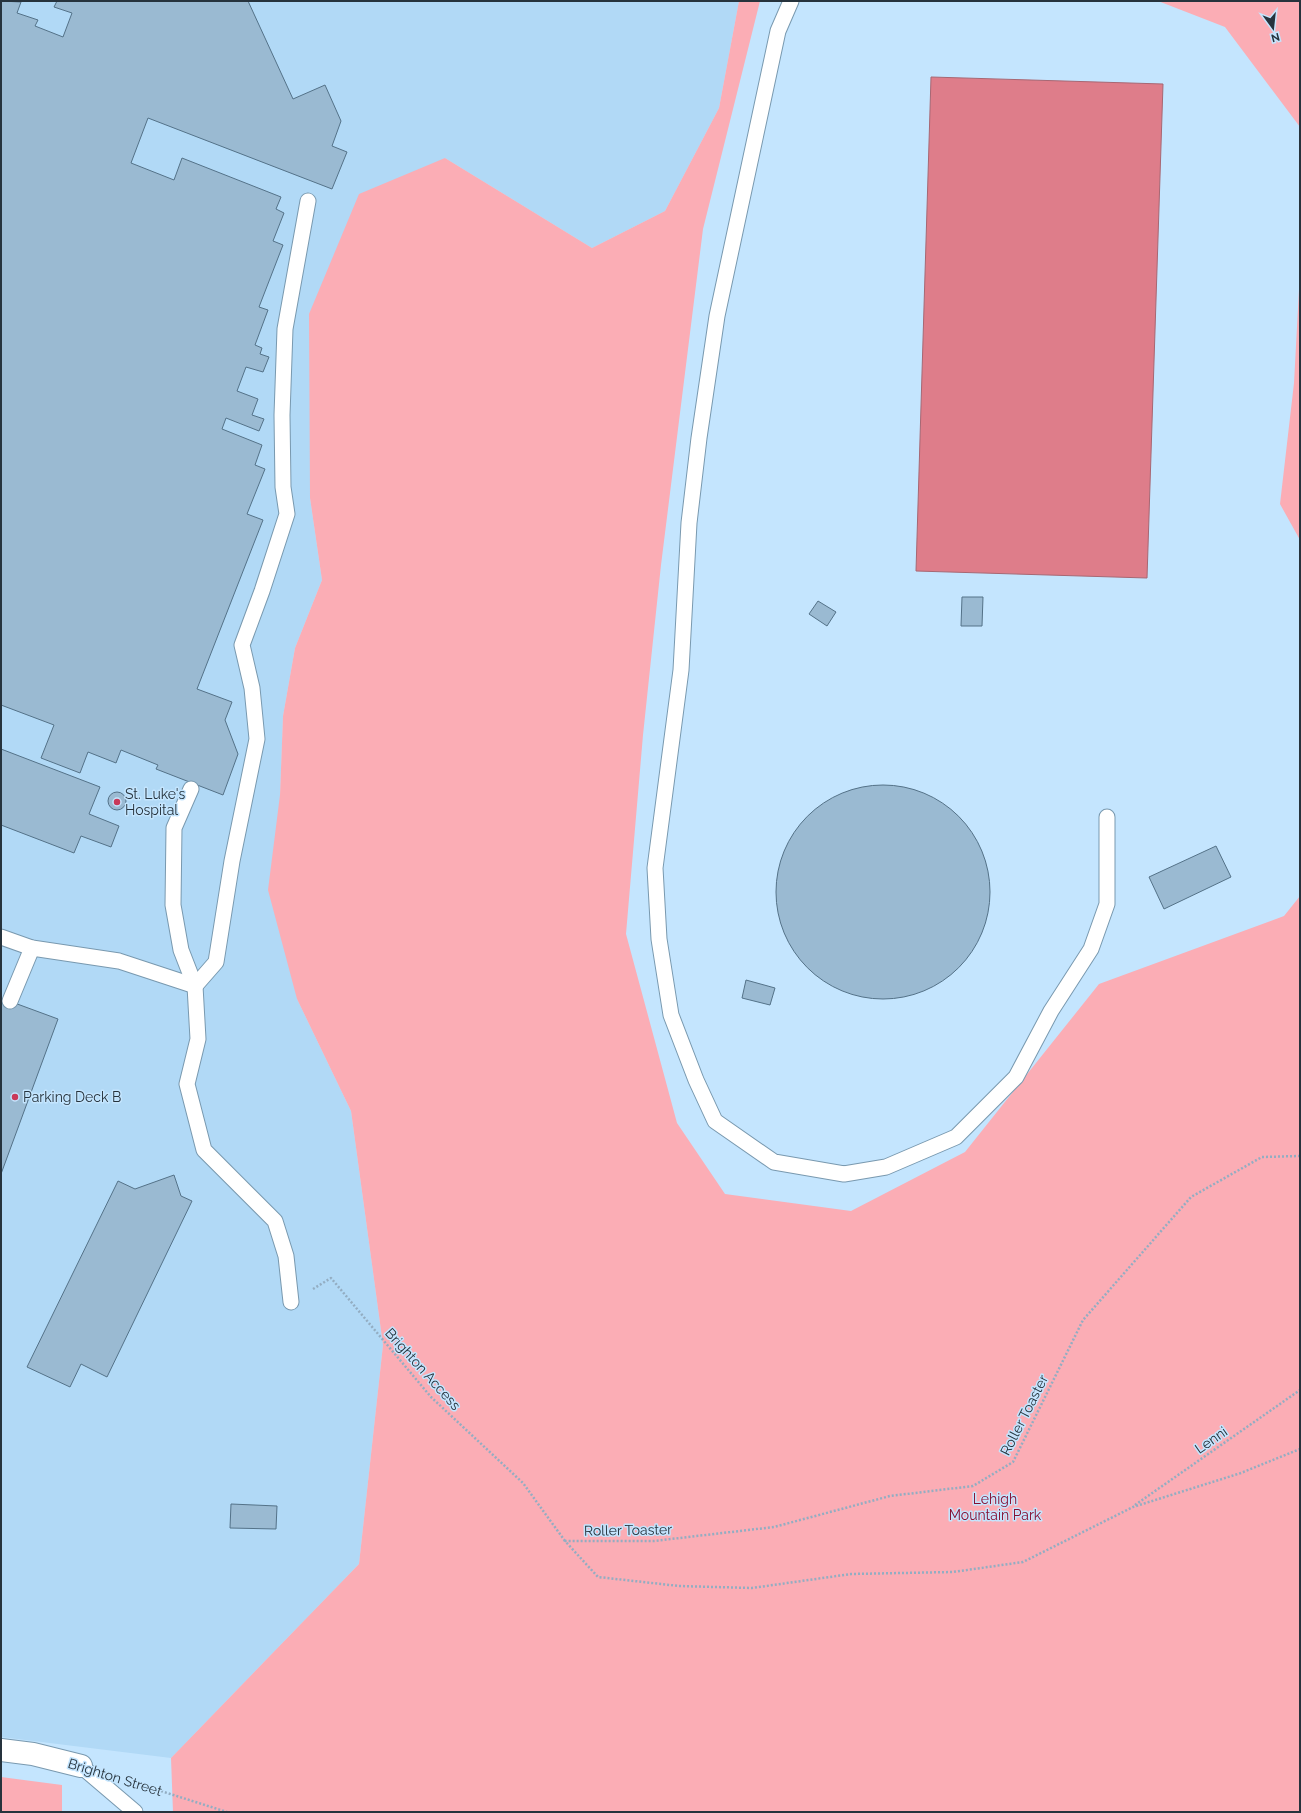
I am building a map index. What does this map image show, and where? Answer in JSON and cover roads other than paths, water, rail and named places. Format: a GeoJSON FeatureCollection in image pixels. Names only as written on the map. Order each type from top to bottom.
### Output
{"type":"FeatureCollection","features":[{"type":"Feature","properties":{"kind":"street","name":"Brighton Street"},"geometry":{"type":"LineString","coordinates":[[1,1750],[33,1754],[81,1766]]}},
{"type":"Feature","properties":{"kind":"lane"},"geometry":{"type":"LineString","coordinates":[[792,1],[778,31],[717,316],[699,438],[689,523],[681,670],[655,868],[659,940],[671,1015],[696,1080],[715,1121],[774,1162],[844,1174],[886,1167],[956,1137],[1016,1077],[1051,1011],[1091,949],[1107,904],[1108,817]]}},
{"type":"Feature","properties":{"kind":"lane"},"geometry":{"type":"LineString","coordinates":[[195,986],[216,962],[232,861],[257,739],[252,688],[242,646],[287,514],[283,486],[282,463],[285,329],[308,201]]}},
{"type":"Feature","properties":{"kind":"lane"},"geometry":{"type":"LineString","coordinates":[[191,789],[174,828],[173,905],[181,950],[195,986],[198,1039],[187,1084],[204,1150],[275,1221],[286,1256],[291,1302]]}},
{"type":"Feature","properties":{"kind":"lane"},"geometry":{"type":"LineString","coordinates":[[1,937],[32,948],[119,961],[195,986]]}},
{"type":"Feature","properties":{"kind":"lane"},"geometry":{"type":"LineString","coordinates":[[10,1001],[32,948]]}},
{"type":"Feature","properties":{"kind":"lane"},"geometry":{"type":"LineString","coordinates":[[81,1766],[135,1812]]}},
{"type":"Feature","properties":{"kind":"place","name":"St. Luke's Hospital"},"geometry":{"type":"Point","coordinates":[117,802]}},
{"type":"Feature","properties":{"kind":"place","name":"Parking Deck B"},"geometry":{"type":"Point","coordinates":[15,1097]}},
{"type":"Feature","properties":{"kind":"park label","name":"Lehigh Mountain Park"},"geometry":{"type":"Point","coordinates":[995,1508]}}]}
